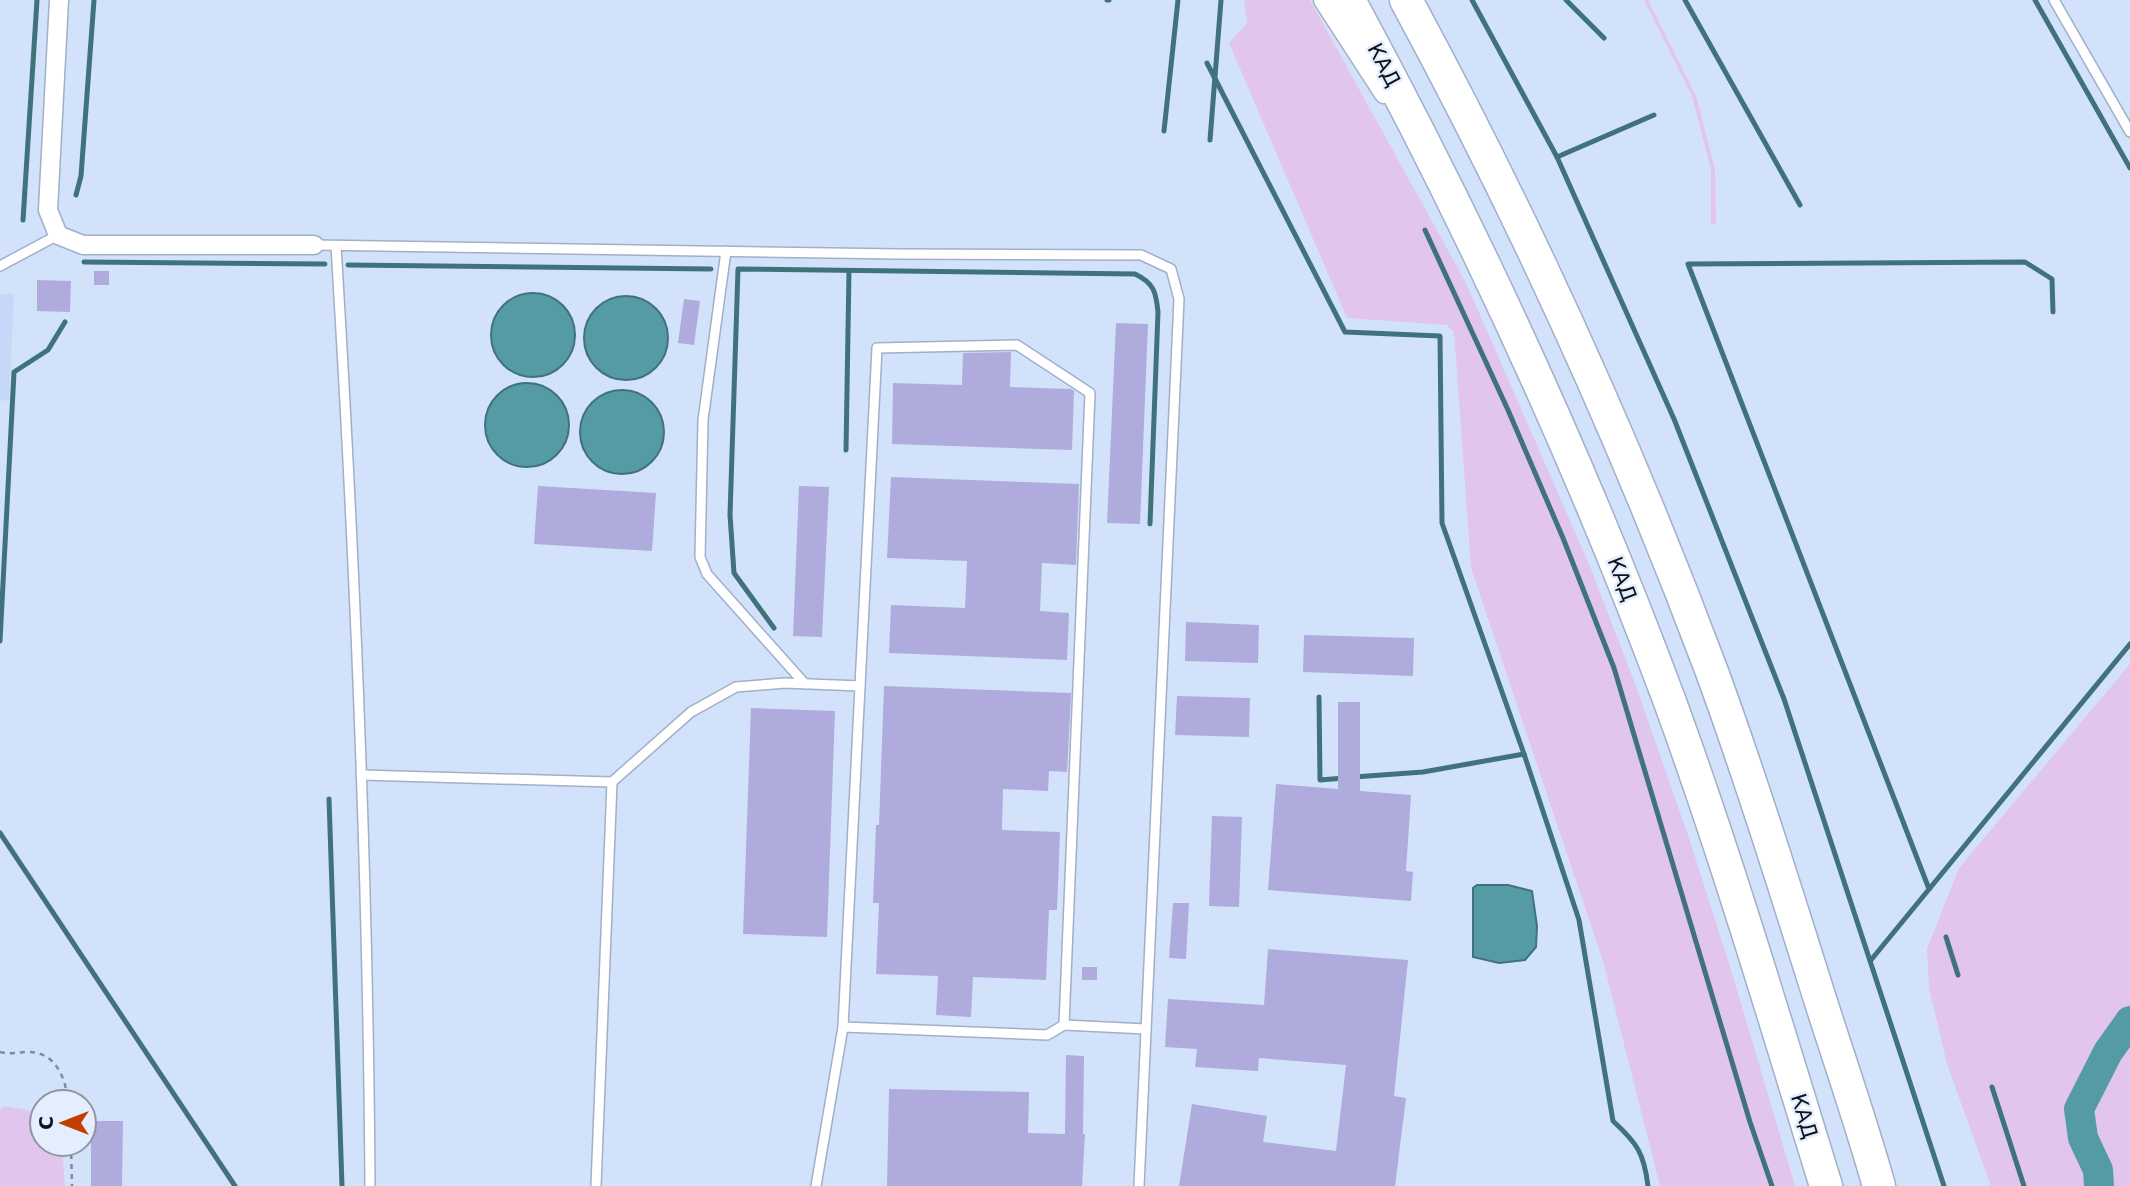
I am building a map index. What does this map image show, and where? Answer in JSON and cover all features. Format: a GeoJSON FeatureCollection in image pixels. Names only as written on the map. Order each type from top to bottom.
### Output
{"type":"FeatureCollection","features":[{"type":"Feature","properties":{"kind":"highway","name":"КАД"},"geometry":{"type":"LineString","coordinates":[[1349,0],[1458,206],[1534,369],[1613,556],[1670,702],[1727,867],[1826,1186]]}},
{"type":"Feature","properties":{"kind":"highway"},"geometry":{"type":"LineString","coordinates":[[1406,0],[1501,181],[1578,347],[1656,526],[1713,674],[1768,833],[1879,1186]]}},
{"type":"Feature","properties":{"kind":"street"},"geometry":{"type":"LineString","coordinates":[[59,0],[48,210],[58,235],[83,245],[314,245]]}},
{"type":"Feature","properties":{"kind":"street"},"geometry":{"type":"LineString","coordinates":[[1323,0],[1458,206]]}},
{"type":"Feature","properties":{"kind":"lane"},"geometry":{"type":"LineString","coordinates":[[2054,0],[2130,132]]}},
{"type":"Feature","properties":{"kind":"lane"},"geometry":{"type":"LineString","coordinates":[[0,266],[58,235]]}},
{"type":"Feature","properties":{"kind":"lane"},"geometry":{"type":"LineString","coordinates":[[314,245],[1141,255],[1171,269],[1179,299],[1139,1186]]}},
{"type":"Feature","properties":{"kind":"lane"},"geometry":{"type":"LineString","coordinates":[[336,246],[361,775],[369,1020],[370,1186]]}},
{"type":"Feature","properties":{"kind":"lane"},"geometry":{"type":"LineString","coordinates":[[726,251],[703,420],[700,557],[707,575],[806,684]]}},
{"type":"Feature","properties":{"kind":"lane"},"geometry":{"type":"LineString","coordinates":[[816,1186],[843,1027],[877,348],[1017,345],[1090,393],[1064,1024]]}},
{"type":"Feature","properties":{"kind":"lane"},"geometry":{"type":"LineString","coordinates":[[361,775],[612,782],[691,712],[736,687],[785,683],[860,686]]}},
{"type":"Feature","properties":{"kind":"lane"},"geometry":{"type":"LineString","coordinates":[[596,1186],[612,782]]}},
{"type":"Feature","properties":{"kind":"lane"},"geometry":{"type":"LineString","coordinates":[[843,1027],[1047,1035],[1064,1024],[1146,1028]]}},
{"type":"Feature","properties":{"kind":"path"},"geometry":{"type":"LineString","coordinates":[[0,1052],[31,1052],[47,1057],[61,1072],[66,1088]]}},
{"type":"Feature","properties":{"kind":"path"},"geometry":{"type":"LineString","coordinates":[[71,1158],[72,1186]]}},
{"type":"Feature","properties":{"kind":"shaded area"},"geometry":{"type":"Polygon","coordinates":[[[1244,0],[1310,0],[1466,283],[1589,564],[1637,689],[1732,973],[1795,1186],[1660,1186],[1603,961],[1471,568],[1454,332],[1447,325],[1347,318],[1229,43],[1247,23],[1244,0]]]}},
{"type":"Feature","properties":{"kind":"shaded area"},"geometry":{"type":"Polygon","coordinates":[[[1644,0],[1648,0],[1696,96],[1715,169],[1716,224],[1711,224],[1711,169],[1692,96],[1644,0]]]}},
{"type":"Feature","properties":{"kind":"shaded area"},"geometry":{"type":"Polygon","coordinates":[[[533,293],[549,296],[563,305],[572,319],[575,335],[572,351],[563,365],[549,374],[533,377],[517,374],[503,365],[494,351],[491,335],[494,319],[503,305],[517,296],[533,293]]]}},
{"type":"Feature","properties":{"kind":"shaded area"},"geometry":{"type":"Polygon","coordinates":[[[0,294],[14,294],[9,401],[0,400],[0,294]]]}},
{"type":"Feature","properties":{"kind":"shaded area"},"geometry":{"type":"Polygon","coordinates":[[[626,296],[642,299],[656,308],[665,322],[668,338],[665,354],[656,368],[642,377],[626,380],[610,377],[596,368],[587,354],[584,338],[587,322],[596,308],[610,299],[626,296]]]}},
{"type":"Feature","properties":{"kind":"shaded area"},"geometry":{"type":"Polygon","coordinates":[[[527,383],[543,386],[557,395],[566,409],[569,425],[566,441],[557,455],[543,464],[527,467],[511,464],[497,455],[488,441],[485,425],[488,409],[497,395],[511,386],[527,383]]]}},
{"type":"Feature","properties":{"kind":"shaded area"},"geometry":{"type":"Polygon","coordinates":[[[622,390],[638,393],[652,402],[661,416],[664,432],[661,448],[652,462],[638,471],[622,474],[606,471],[592,462],[583,448],[580,432],[583,416],[592,402],[606,393],[622,390]]]}},
{"type":"Feature","properties":{"kind":"shaded area"},"geometry":{"type":"Polygon","coordinates":[[[2130,664],[2130,1186],[1991,1186],[1947,1064],[1929,988],[1927,949],[1959,868],[2130,664]]]}},
{"type":"Feature","properties":{"kind":"shaded area"},"geometry":{"type":"Polygon","coordinates":[[[1477,885],[1508,885],[1532,891],[1537,926],[1536,947],[1525,960],[1499,963],[1473,957],[1473,888],[1477,885]]]}},
{"type":"Feature","properties":{"kind":"shaded area"},"geometry":{"type":"Polygon","coordinates":[[[5,1106],[28,1110],[28,1158],[63,1158],[65,1186],[0,1186],[0,1110],[5,1106]]]}},
{"type":"Feature","properties":{"kind":"building"},"geometry":{"type":"Polygon","coordinates":[[[94,271],[109,271],[109,285],[94,285],[94,271]]]}},
{"type":"Feature","properties":{"kind":"building"},"geometry":{"type":"Polygon","coordinates":[[[37,280],[71,281],[70,312],[37,311],[37,280]]]}},
{"type":"Feature","properties":{"kind":"building"},"geometry":{"type":"Polygon","coordinates":[[[684,299],[700,301],[694,345],[678,343],[684,299]]]}},
{"type":"Feature","properties":{"kind":"building"},"geometry":{"type":"Polygon","coordinates":[[[1116,323],[1148,324],[1140,524],[1107,523],[1116,323]]]}},
{"type":"Feature","properties":{"kind":"building"},"geometry":{"type":"Polygon","coordinates":[[[1011,352],[1010,387],[1074,391],[1072,450],[892,444],[893,383],[962,385],[963,353],[1011,352]]]}},
{"type":"Feature","properties":{"kind":"building"},"geometry":{"type":"Polygon","coordinates":[[[891,477],[1079,484],[1076,565],[1042,563],[1040,611],[1069,613],[1067,660],[889,653],[891,605],[965,608],[967,561],[887,558],[891,477]]]}},
{"type":"Feature","properties":{"kind":"building"},"geometry":{"type":"Polygon","coordinates":[[[538,486],[656,493],[652,551],[534,544],[538,486]]]}},
{"type":"Feature","properties":{"kind":"building"},"geometry":{"type":"Polygon","coordinates":[[[799,486],[829,487],[822,637],[793,636],[799,486]]]}},
{"type":"Feature","properties":{"kind":"building"},"geometry":{"type":"Polygon","coordinates":[[[1186,622],[1259,625],[1258,663],[1185,661],[1186,622]]]}},
{"type":"Feature","properties":{"kind":"building"},"geometry":{"type":"Polygon","coordinates":[[[1304,635],[1414,638],[1413,676],[1303,672],[1304,635]]]}},
{"type":"Feature","properties":{"kind":"building"},"geometry":{"type":"Polygon","coordinates":[[[884,686],[1071,693],[1067,772],[1049,771],[1048,791],[1003,789],[1002,830],[1060,832],[1057,910],[1049,910],[1046,980],[973,977],[971,1017],[936,1015],[938,976],[876,974],[879,903],[873,903],[884,686]]]}},
{"type":"Feature","properties":{"kind":"building"},"geometry":{"type":"Polygon","coordinates":[[[1177,696],[1250,698],[1249,737],[1175,735],[1177,696]]]}},
{"type":"Feature","properties":{"kind":"building"},"geometry":{"type":"Polygon","coordinates":[[[1338,702],[1360,702],[1360,791],[1411,795],[1406,871],[1413,872],[1411,901],[1268,890],[1276,784],[1338,789],[1338,702]]]}},
{"type":"Feature","properties":{"kind":"building"},"geometry":{"type":"Polygon","coordinates":[[[751,708],[835,711],[827,937],[743,934],[751,708]]]}},
{"type":"Feature","properties":{"kind":"building"},"geometry":{"type":"Polygon","coordinates":[[[1212,816],[1242,817],[1239,907],[1209,906],[1212,816]]]}},
{"type":"Feature","properties":{"kind":"building"},"geometry":{"type":"Polygon","coordinates":[[[1173,903],[1189,903],[1186,959],[1169,958],[1173,903]]]}},
{"type":"Feature","properties":{"kind":"building"},"geometry":{"type":"Polygon","coordinates":[[[1268,949],[1408,960],[1394,1096],[1406,1098],[1395,1186],[1179,1186],[1192,1104],[1267,1116],[1263,1142],[1336,1151],[1346,1065],[1259,1058],[1258,1071],[1195,1067],[1197,1049],[1165,1047],[1168,999],[1264,1005],[1268,949]]]}},
{"type":"Feature","properties":{"kind":"building"},"geometry":{"type":"Polygon","coordinates":[[[1082,967],[1097,967],[1097,980],[1082,980],[1082,967]]]}},
{"type":"Feature","properties":{"kind":"building"},"geometry":{"type":"Polygon","coordinates":[[[1066,1055],[1084,1056],[1085,1134],[1082,1186],[887,1186],[889,1089],[1029,1092],[1028,1133],[1065,1134],[1066,1055]]]}},
{"type":"Feature","properties":{"kind":"building"},"geometry":{"type":"Polygon","coordinates":[[[98,1121],[123,1121],[122,1186],[91,1186],[91,1158],[98,1158],[98,1121]]]}},
{"type":"Feature","properties":{"kind":"waterway"},"geometry":{"type":"LineString","coordinates":[[23,220],[37,0]]}},
{"type":"Feature","properties":{"kind":"waterway"},"geometry":{"type":"LineString","coordinates":[[76,195],[81,176],[94,0]]}},
{"type":"Feature","properties":{"kind":"waterway"},"geometry":{"type":"LineString","coordinates":[[1164,131],[1178,0]]}},
{"type":"Feature","properties":{"kind":"waterway"},"geometry":{"type":"LineString","coordinates":[[1210,140],[1221,0]]}},
{"type":"Feature","properties":{"kind":"waterway"},"geometry":{"type":"LineString","coordinates":[[1472,0],[1557,157],[1674,419],[1784,699],[1944,1186]]}},
{"type":"Feature","properties":{"kind":"waterway"},"geometry":{"type":"LineString","coordinates":[[1566,0],[1604,38]]}},
{"type":"Feature","properties":{"kind":"waterway"},"geometry":{"type":"LineString","coordinates":[[1685,0],[1800,205]]}},
{"type":"Feature","properties":{"kind":"waterway"},"geometry":{"type":"LineString","coordinates":[[2035,0],[2130,168]]}},
{"type":"Feature","properties":{"kind":"waterway"},"geometry":{"type":"LineString","coordinates":[[1207,63],[1345,332],[1440,336],[1442,523],[1524,754],[1579,920],[1613,1121],[1638,1149],[1648,1186]]}},
{"type":"Feature","properties":{"kind":"waterway"},"geometry":{"type":"LineString","coordinates":[[1557,157],[1654,115]]}},
{"type":"Feature","properties":{"kind":"waterway"},"geometry":{"type":"LineString","coordinates":[[1425,230],[1508,410],[1563,538],[1614,668],[1750,1122],[1772,1186]]}},
{"type":"Feature","properties":{"kind":"waterway"},"geometry":{"type":"LineString","coordinates":[[84,262],[325,264]]}},
{"type":"Feature","properties":{"kind":"waterway"},"geometry":{"type":"LineString","coordinates":[[1929,889],[1688,264],[2025,262],[2052,279],[2053,312]]}},
{"type":"Feature","properties":{"kind":"waterway"},"geometry":{"type":"LineString","coordinates":[[348,265],[711,269]]}},
{"type":"Feature","properties":{"kind":"waterway"},"geometry":{"type":"LineString","coordinates":[[774,628],[734,573],[730,515],[738,269],[1135,274],[1141,277],[1153,289],[1158,312],[1150,524]]}},
{"type":"Feature","properties":{"kind":"waterway"},"geometry":{"type":"LineString","coordinates":[[846,450],[849,271]]}},
{"type":"Feature","properties":{"kind":"waterway"},"geometry":{"type":"LineString","coordinates":[[0,641],[14,372],[48,350],[65,322]]}},
{"type":"Feature","properties":{"kind":"waterway"},"geometry":{"type":"LineString","coordinates":[[1871,960],[2130,644]]}},
{"type":"Feature","properties":{"kind":"waterway"},"geometry":{"type":"LineString","coordinates":[[1319,697],[1320,780],[1344,778]]}},
{"type":"Feature","properties":{"kind":"waterway"},"geometry":{"type":"LineString","coordinates":[[1354,777],[1423,772],[1524,754]]}},
{"type":"Feature","properties":{"kind":"waterway"},"geometry":{"type":"LineString","coordinates":[[329,799],[342,1186]]}},
{"type":"Feature","properties":{"kind":"waterway"},"geometry":{"type":"LineString","coordinates":[[0,833],[235,1186]]}},
{"type":"Feature","properties":{"kind":"waterway"},"geometry":{"type":"LineString","coordinates":[[1946,937],[1958,975]]}},
{"type":"Feature","properties":{"kind":"waterway"},"geometry":{"type":"LineString","coordinates":[[2099,1186],[2098,1170],[2083,1138],[2079,1109],[2108,1052],[2130,1021]]}},
{"type":"Feature","properties":{"kind":"waterway"},"geometry":{"type":"LineString","coordinates":[[1992,1087],[2024,1186]]}}]}
